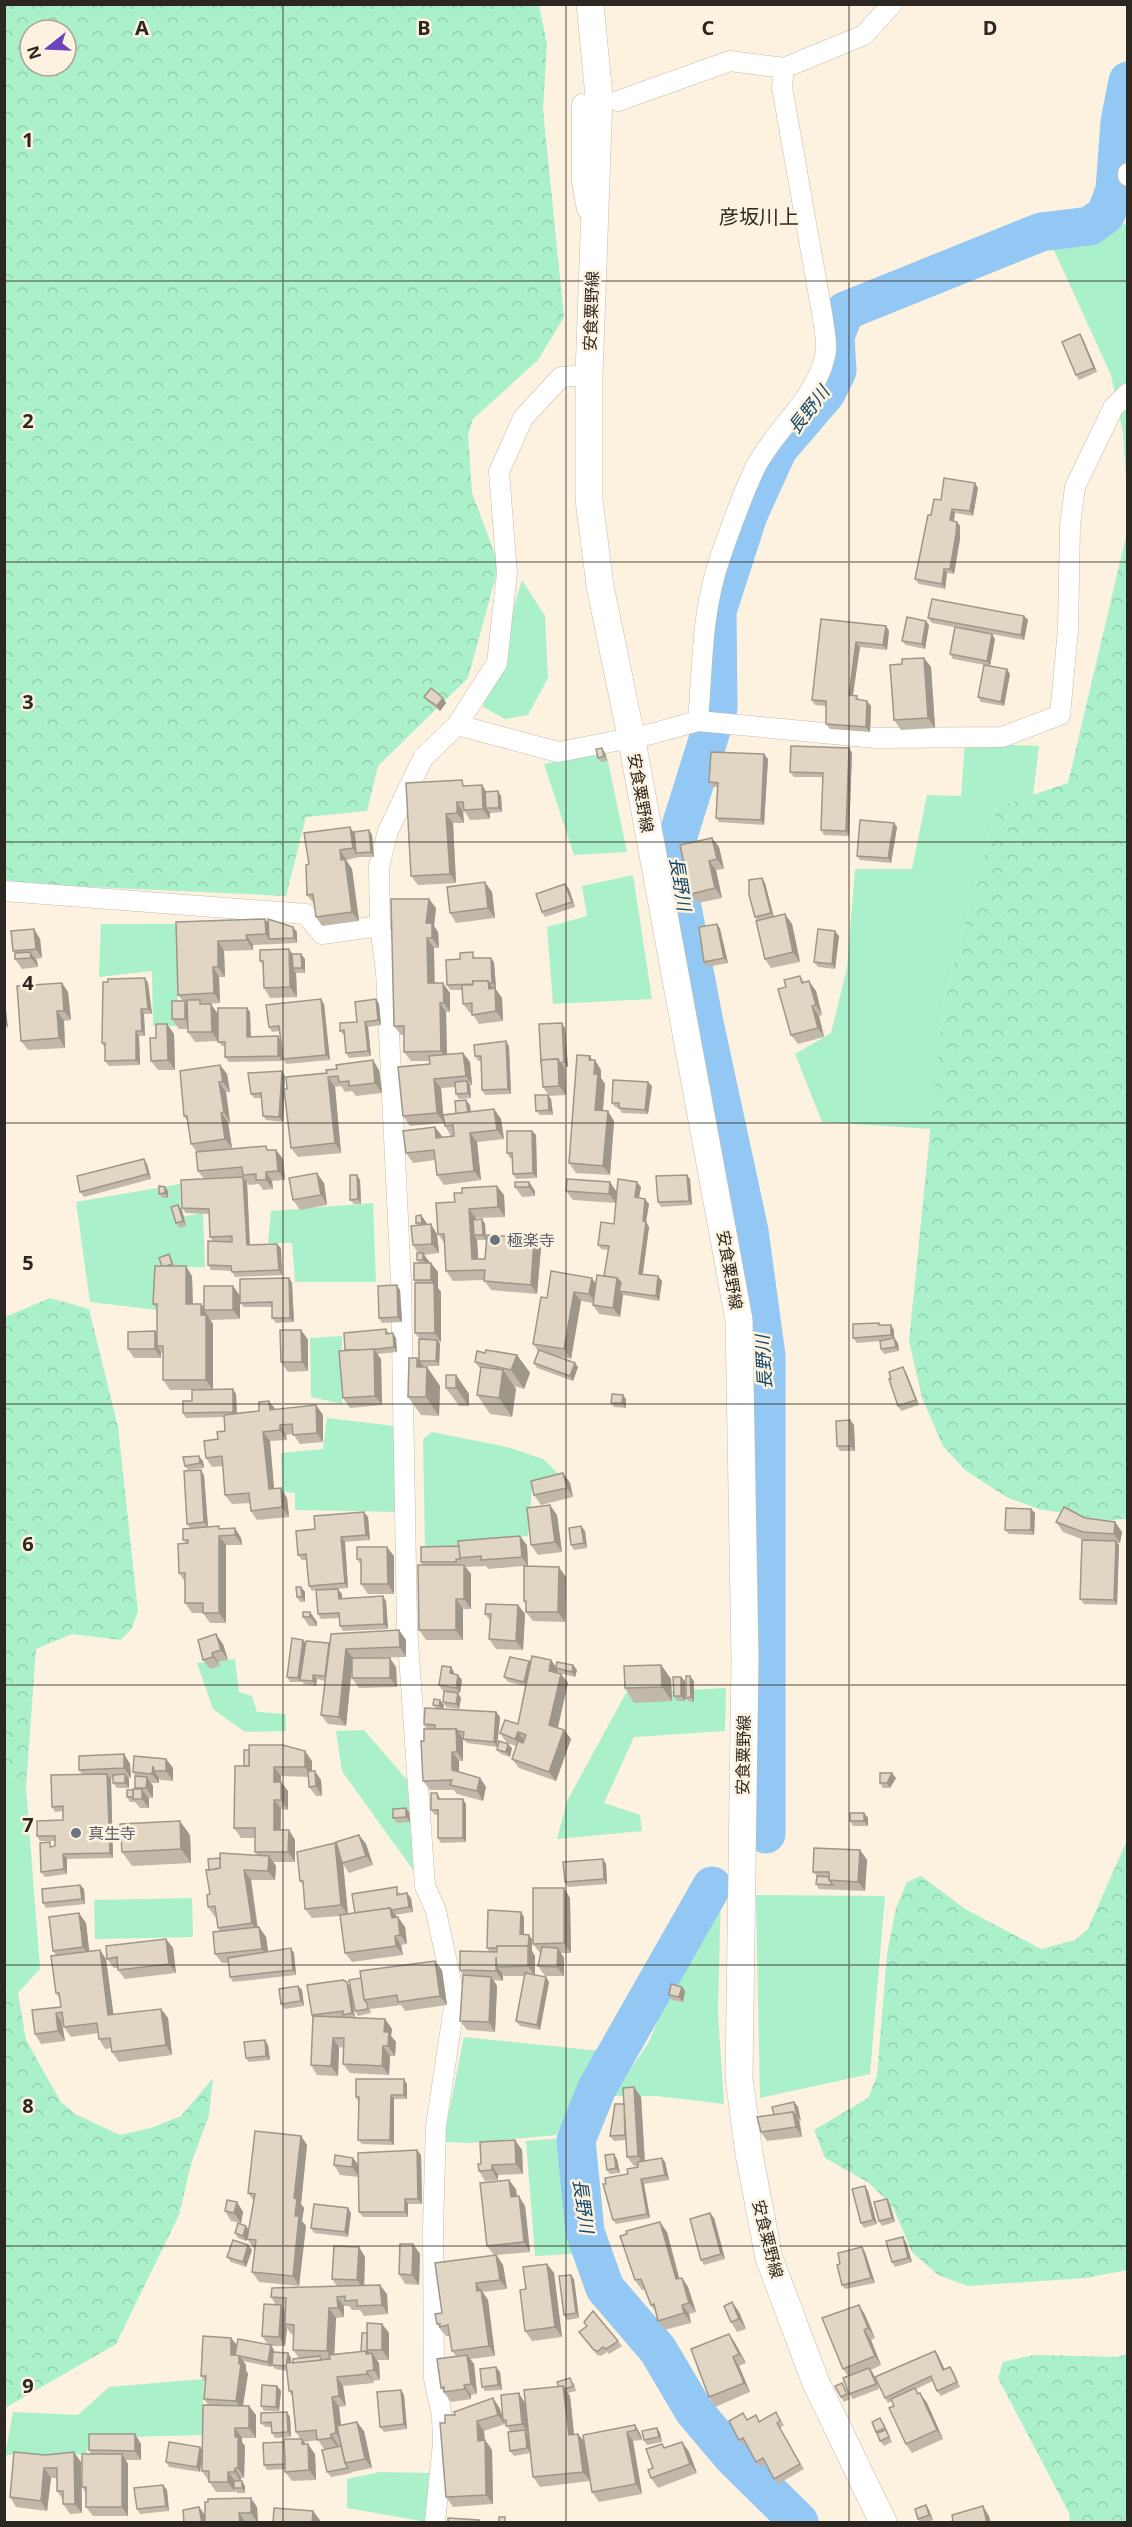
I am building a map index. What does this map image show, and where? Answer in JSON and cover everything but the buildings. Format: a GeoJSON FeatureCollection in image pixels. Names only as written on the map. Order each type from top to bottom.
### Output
{"type":"FeatureCollection","features":[{"type":"Feature","properties":{"kind":"main road","name":"安食粟野線"},"geometry":{"type":"LineString","coordinates":[[590,4],[599,96],[589,375],[589,499],[600,586],[631,736],[739,1320],[745,1658],[739,2078],[749,2154],[769,2258],[816,2383],[883,2523]]}},
{"type":"Feature","properties":{"kind":"street"},"geometry":{"type":"LineString","coordinates":[[618,101],[730,61],[784,68],[864,35],[892,4]]}},
{"type":"Feature","properties":{"kind":"street"},"geometry":{"type":"LineString","coordinates":[[708,723],[703,628],[708,598],[720,557],[755,469],[772,439],[817,378],[826,351],[823,319],[782,87],[784,68]]}},
{"type":"Feature","properties":{"kind":"street"},"geometry":{"type":"LineString","coordinates":[[582,104],[582,182],[593,242]]}},
{"type":"Feature","properties":{"kind":"street"},"geometry":{"type":"LineString","coordinates":[[435,2523],[443,2443],[442,2416],[434,2379],[433,2226],[436,2126],[455,2000],[436,1911],[425,1886],[408,1639],[401,1281],[386,971],[380,927],[379,867],[388,831],[423,758],[457,725],[497,663],[507,573],[499,472],[523,418],[561,377],[589,375]]}},
{"type":"Feature","properties":{"kind":"street"},"geometry":{"type":"LineString","coordinates":[[457,725],[558,752],[631,736],[708,723],[876,738],[1002,737],[1060,715],[1068,630],[1070,526],[1075,487],[1113,408],[1128,393]]}},
{"type":"Feature","properties":{"kind":"street"},"geometry":{"type":"LineString","coordinates":[[4,891],[306,914],[322,934],[380,927]]}},
{"type":"Feature","properties":{"kind":"green space"},"geometry":{"type":"Polygon","coordinates":[[[5,5],[539,5],[547,44],[543,110],[564,317],[538,360],[473,419],[468,434],[472,493],[499,565],[468,678],[378,766],[367,811],[306,817],[286,896],[5,883],[5,5]]]}},
{"type":"Feature","properties":{"kind":"green space"},"geometry":{"type":"Polygon","coordinates":[[[1127,223],[1127,491],[1123,433],[1111,375],[1053,248],[1127,223]]]}},
{"type":"Feature","properties":{"kind":"green space"},"geometry":{"type":"Polygon","coordinates":[[[1127,532],[1127,1519],[1105,1520],[1039,1509],[1008,1498],[965,1470],[943,1446],[922,1398],[909,1341],[943,1004],[997,807],[1068,783],[1127,532]]]}},
{"type":"Feature","properties":{"kind":"green space"},"geometry":{"type":"Polygon","coordinates":[[[522,580],[545,616],[548,678],[528,715],[505,719],[483,707],[522,580]]]}},
{"type":"Feature","properties":{"kind":"green space"},"geometry":{"type":"Polygon","coordinates":[[[965,743],[1039,746],[1033,795],[997,807],[943,1004],[931,1129],[822,1122],[795,1054],[831,1033],[847,968],[855,869],[912,869],[927,795],[961,796],[965,743]]]}},
{"type":"Feature","properties":{"kind":"green space"},"geometry":{"type":"Polygon","coordinates":[[[606,752],[627,852],[574,855],[544,764],[606,752]]]}},
{"type":"Feature","properties":{"kind":"green space"},"geometry":{"type":"Polygon","coordinates":[[[633,875],[652,999],[553,1004],[547,927],[587,916],[582,886],[633,875]]]}},
{"type":"Feature","properties":{"kind":"green space"},"geometry":{"type":"Polygon","coordinates":[[[101,924],[179,924],[177,1026],[153,1026],[152,971],[99,977],[101,924]]]}},
{"type":"Feature","properties":{"kind":"green space"},"geometry":{"type":"Polygon","coordinates":[[[180,1184],[181,1217],[203,1213],[205,1267],[156,1267],[156,1310],[90,1302],[76,1202],[180,1184]]]}},
{"type":"Feature","properties":{"kind":"green space"},"geometry":{"type":"Polygon","coordinates":[[[373,1203],[376,1282],[295,1282],[292,1243],[268,1243],[271,1211],[373,1203]]]}},
{"type":"Feature","properties":{"kind":"green space"},"geometry":{"type":"Polygon","coordinates":[[[50,1298],[89,1309],[118,1427],[138,1611],[132,1628],[121,1640],[72,1634],[36,1649],[26,1787],[4,1770],[5,1317],[50,1298]]]}},
{"type":"Feature","properties":{"kind":"green space"},"geometry":{"type":"Polygon","coordinates":[[[342,1336],[342,1404],[311,1397],[310,1338],[342,1336]]]}},
{"type":"Feature","properties":{"kind":"green space"},"geometry":{"type":"Polygon","coordinates":[[[327,1418],[403,1427],[402,1512],[295,1510],[295,1493],[282,1492],[281,1453],[323,1449],[327,1418]]]}},
{"type":"Feature","properties":{"kind":"green space"},"geometry":{"type":"Polygon","coordinates":[[[432,1432],[507,1447],[543,1459],[562,1477],[532,1488],[528,1536],[425,1549],[423,1439],[432,1432]]]}},
{"type":"Feature","properties":{"kind":"green space"},"geometry":{"type":"Polygon","coordinates":[[[235,1659],[239,1692],[252,1696],[257,1712],[286,1714],[286,1731],[245,1732],[213,1709],[197,1663],[235,1659]]]}},
{"type":"Feature","properties":{"kind":"green space"},"geometry":{"type":"Polygon","coordinates":[[[726,1688],[725,1731],[634,1737],[604,1803],[640,1815],[642,1831],[557,1839],[567,1801],[626,1693],[726,1688]]]}},
{"type":"Feature","properties":{"kind":"green space"},"geometry":{"type":"Polygon","coordinates":[[[364,1730],[407,1780],[416,1874],[342,1771],[336,1731],[364,1730]]]}},
{"type":"Feature","properties":{"kind":"green space"},"geometry":{"type":"Polygon","coordinates":[[[4,1770],[26,1787],[40,1969],[18,1993],[5,1991],[4,1770]]]}},
{"type":"Feature","properties":{"kind":"green space"},"geometry":{"type":"Polygon","coordinates":[[[1127,1840],[1127,2270],[1086,2278],[968,2286],[938,2275],[912,2252],[893,2207],[869,2183],[825,2158],[814,2130],[868,2098],[877,2076],[887,1954],[896,1908],[907,1882],[921,1876],[965,1909],[1041,1949],[1075,1940],[1088,1929],[1127,1840]]]}},
{"type":"Feature","properties":{"kind":"green space"},"geometry":{"type":"Polygon","coordinates":[[[721,1887],[718,2013],[724,2104],[657,2096],[612,2096],[649,2042],[665,2003],[680,1949],[721,1887]]]}},
{"type":"Feature","properties":{"kind":"green space"},"geometry":{"type":"Polygon","coordinates":[[[756,1895],[885,1896],[870,2074],[760,2098],[756,1895]]]}},
{"type":"Feature","properties":{"kind":"green space"},"geometry":{"type":"Polygon","coordinates":[[[192,1898],[193,1937],[95,1939],[94,1900],[192,1898]]]}},
{"type":"Feature","properties":{"kind":"green space"},"geometry":{"type":"Polygon","coordinates":[[[4,1991],[18,1993],[26,2040],[61,2102],[75,2114],[120,2135],[151,2128],[181,2116],[213,2078],[209,2115],[191,2164],[179,2215],[116,2344],[5,2408],[4,1991]]]}},
{"type":"Feature","properties":{"kind":"green space"},"geometry":{"type":"Polygon","coordinates":[[[464,2037],[601,2051],[556,2135],[470,2143],[443,2142],[464,2037]]]}},
{"type":"Feature","properties":{"kind":"green space"},"geometry":{"type":"Polygon","coordinates":[[[565,2138],[573,2254],[535,2256],[526,2141],[565,2138]]]}},
{"type":"Feature","properties":{"kind":"green space"},"geometry":{"type":"Polygon","coordinates":[[[1127,2354],[1127,2522],[1070,2522],[1069,2513],[998,2378],[1003,2362],[1034,2355],[1117,2357],[1127,2354]]]}},
{"type":"Feature","properties":{"kind":"green space"},"geometry":{"type":"Polygon","coordinates":[[[204,2379],[202,2435],[91,2438],[86,2454],[5,2455],[13,2412],[78,2415],[109,2387],[204,2379]]]}},
{"type":"Feature","properties":{"kind":"green space"},"geometry":{"type":"Polygon","coordinates":[[[380,2472],[429,2473],[427,2522],[347,2508],[347,2479],[380,2472]]]}},
{"type":"Feature","properties":{"kind":"waterway","name":"長野川"},"geometry":{"type":"LineString","coordinates":[[766,1834],[766,1356],[749,1231],[703,1018],[672,855],[718,708],[717,611],[748,515],[778,449],[826,393],[837,371],[835,336],[845,311],[1041,232],[1090,226],[1106,214],[1115,190],[1120,122],[1128,81]]}},
{"type":"Feature","properties":{"kind":"waterway","name":"長野川"},"geometry":{"type":"LineString","coordinates":[[712,1886],[597,2088],[576,2140],[585,2232],[605,2288],[658,2350],[694,2411],[732,2456],[799,2522]]}},
{"type":"Feature","properties":{"kind":"place","name":"極楽寺"},"geometry":{"type":"Point","coordinates":[495,1240]}},
{"type":"Feature","properties":{"kind":"place","name":"真生寺"},"geometry":{"type":"Point","coordinates":[76,1833]}},
{"type":"Feature","properties":{"kind":"district","name":"彦坂川上"},"geometry":{"type":"Point","coordinates":[759,217]}}]}
